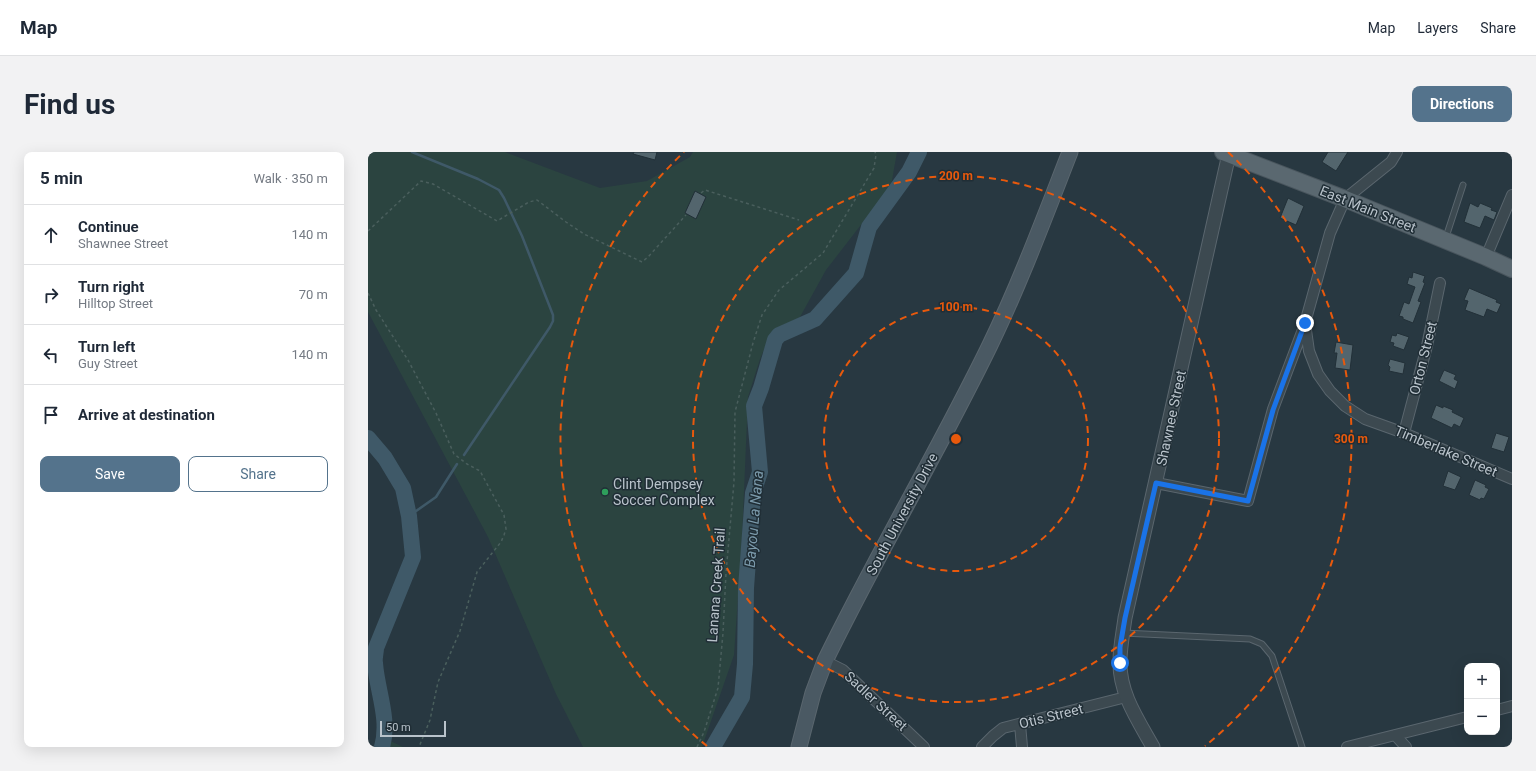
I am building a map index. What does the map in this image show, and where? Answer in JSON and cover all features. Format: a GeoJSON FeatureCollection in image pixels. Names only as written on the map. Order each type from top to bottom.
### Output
{"type":"FeatureCollection","features":[{"type":"Feature","properties":{"kind":"main road","name":"South University Drive"},"geometry":{"type":"LineString","coordinates":[[799,747],[813,693],[825,661],[949,426],[990,343],[1043,220],[1070,152]]}},
{"type":"Feature","properties":{"kind":"main road","name":"East Main Street"},"geometry":{"type":"LineString","coordinates":[[1227,153],[1345,199],[1512,269]]}},
{"type":"Feature","properties":{"kind":"street"},"geometry":{"type":"LineString","coordinates":[[1345,199],[1391,162],[1397,152]]}},
{"type":"Feature","properties":{"kind":"street","name":"Shawnee Street"},"geometry":{"type":"LineString","coordinates":[[1153,747],[1126,698],[1120,663],[1122,633],[1227,153]]}},
{"type":"Feature","properties":{"kind":"street"},"geometry":{"type":"LineString","coordinates":[[1486,257],[1512,195]]}},
{"type":"Feature","properties":{"kind":"street","name":"Timberlake Street"},"geometry":{"type":"LineString","coordinates":[[1345,199],[1330,233],[1305,323],[1309,351],[1318,374],[1330,391],[1345,406],[1365,419],[1404,433],[1512,479]]}},
{"type":"Feature","properties":{"kind":"street","name":"Orton Street"},"geometry":{"type":"LineString","coordinates":[[1404,433],[1427,346],[1440,283]]}},
{"type":"Feature","properties":{"kind":"street"},"geometry":{"type":"LineString","coordinates":[[1156,483],[1248,501],[1273,410],[1305,323]]}},
{"type":"Feature","properties":{"kind":"street","name":"Sadler Street"},"geometry":{"type":"LineString","coordinates":[[825,661],[843,670],[924,747]]}},
{"type":"Feature","properties":{"kind":"street","name":"Otis Street"},"geometry":{"type":"LineString","coordinates":[[982,747],[1003,728],[1126,698]]}},
{"type":"Feature","properties":{"kind":"street"},"geometry":{"type":"LineString","coordinates":[[1500,709],[1512,706]]}},
{"type":"Feature","properties":{"kind":"street"},"geometry":{"type":"LineString","coordinates":[[1347,747],[1464,718]]}},
{"type":"Feature","properties":{"kind":"street"},"geometry":{"type":"LineString","coordinates":[[1020,724],[1022,747]]}},
{"type":"Feature","properties":{"kind":"street"},"geometry":{"type":"LineString","coordinates":[[1395,734],[1406,747]]}},
{"type":"Feature","properties":{"kind":"lane"},"geometry":{"type":"LineString","coordinates":[[1445,240],[1463,185]]}},
{"type":"Feature","properties":{"kind":"lane"},"geometry":{"type":"LineString","coordinates":[[1122,633],[1250,639],[1262,644],[1272,656],[1302,747]]}},
{"type":"Feature","properties":{"kind":"path","name":"Lanana Creek Trail"},"geometry":{"type":"LineString","coordinates":[[697,747],[704,732],[718,688],[724,633],[726,573],[734,482],[735,412],[762,315],[779,290],[823,253],[874,168],[875,152]]}},
{"type":"Feature","properties":{"kind":"path"},"geometry":{"type":"LineString","coordinates":[[368,231],[421,181],[432,184],[497,221],[529,202],[537,200],[584,234],[642,262],[686,215]]}},
{"type":"Feature","properties":{"kind":"path"},"geometry":{"type":"LineString","coordinates":[[701,192],[705,190],[799,220]]}},
{"type":"Feature","properties":{"kind":"path"},"geometry":{"type":"LineString","coordinates":[[368,293],[376,310],[408,360],[429,400],[454,454],[467,464],[480,471],[504,514],[506,522],[506,529],[501,542],[477,572],[460,631],[438,682],[430,720],[419,747]]}},
{"type":"Feature","properties":{"kind":"green space","name":"Clint Dempsey Soccer Complex"},"geometry":{"type":"Polygon","coordinates":[[[368,152],[505,152],[600,188],[647,181],[690,157],[693,152],[897,152],[891,186],[826,270],[800,317],[771,333],[760,359],[748,397],[742,538],[734,655],[702,747],[583,747],[556,694],[488,537],[368,312],[368,152]]]}},
{"type":"Feature","properties":{"kind":"green space"},"geometry":{"type":"Polygon","coordinates":[[[382,737],[403,747],[379,747],[382,737]]]}},
{"type":"Feature","properties":{"kind":"building"},"geometry":{"type":"Polygon","coordinates":[[[634,152],[657,152],[655,160],[633,154],[634,152]]]}},
{"type":"Feature","properties":{"kind":"building"},"geometry":{"type":"Polygon","coordinates":[[[1328,152],[1348,152],[1336,171],[1322,162],[1328,152]]]}},
{"type":"Feature","properties":{"kind":"building"},"geometry":{"type":"Polygon","coordinates":[[[695,191],[706,197],[696,219],[685,213],[695,191]]]}},
{"type":"Feature","properties":{"kind":"building"},"geometry":{"type":"Polygon","coordinates":[[[1288,198],[1304,206],[1296,225],[1280,218],[1288,198]]]}},
{"type":"Feature","properties":{"kind":"building"},"geometry":{"type":"Polygon","coordinates":[[[1470,203],[1478,207],[1480,203],[1492,208],[1491,210],[1497,212],[1494,220],[1485,216],[1480,228],[1464,222],[1470,203]]]}},
{"type":"Feature","properties":{"kind":"building"},"geometry":{"type":"Polygon","coordinates":[[[1413,272],[1425,276],[1423,282],[1425,283],[1418,301],[1421,302],[1413,323],[1399,316],[1404,302],[1409,304],[1415,287],[1407,284],[1409,277],[1412,278],[1413,272]]]}},
{"type":"Feature","properties":{"kind":"building"},"geometry":{"type":"Polygon","coordinates":[[[1469,288],[1497,300],[1496,302],[1501,304],[1497,313],[1487,309],[1484,317],[1465,310],[1468,301],[1464,300],[1469,288]]]}},
{"type":"Feature","properties":{"kind":"building"},"geometry":{"type":"Polygon","coordinates":[[[1397,333],[1409,337],[1404,350],[1393,346],[1394,343],[1390,342],[1392,335],[1396,336],[1397,333]]]}},
{"type":"Feature","properties":{"kind":"building"},"geometry":{"type":"Polygon","coordinates":[[[1336,342],[1353,345],[1350,370],[1335,368],[1337,353],[1334,353],[1336,342]]]}},
{"type":"Feature","properties":{"kind":"building"},"geometry":{"type":"Polygon","coordinates":[[[1390,359],[1405,363],[1403,374],[1389,371],[1390,367],[1388,365],[1390,359]]]}},
{"type":"Feature","properties":{"kind":"building"},"geometry":{"type":"Polygon","coordinates":[[[1444,370],[1456,375],[1454,379],[1458,381],[1455,389],[1439,381],[1444,370]]]}},
{"type":"Feature","properties":{"kind":"building"},"geometry":{"type":"Polygon","coordinates":[[[1436,405],[1453,410],[1452,412],[1464,418],[1460,427],[1454,424],[1452,428],[1431,418],[1436,405]]]}},
{"type":"Feature","properties":{"kind":"building"},"geometry":{"type":"Polygon","coordinates":[[[1496,433],[1509,437],[1504,452],[1491,448],[1496,433]]]}},
{"type":"Feature","properties":{"kind":"building"},"geometry":{"type":"Polygon","coordinates":[[[1448,471],[1461,477],[1455,490],[1443,486],[1448,471]]]}},
{"type":"Feature","properties":{"kind":"building"},"geometry":{"type":"Polygon","coordinates":[[[1475,480],[1486,485],[1485,487],[1489,489],[1484,499],[1481,498],[1480,500],[1469,495],[1475,480]]]}},
{"type":"Feature","properties":{"kind":"waterway"},"geometry":{"type":"LineString","coordinates":[[412,152],[478,179],[499,190],[522,236],[553,315],[553,321],[550,327],[464,455]]}},
{"type":"Feature","properties":{"kind":"waterway","name":"Bayou La Nana"},"geometry":{"type":"LineString","coordinates":[[713,747],[742,697],[745,664],[746,588],[753,493],[760,472],[754,406],[761,388],[775,340],[779,335],[815,319],[856,273],[869,227],[909,172],[919,152]]}},
{"type":"Feature","properties":{"kind":"waterway"},"geometry":{"type":"LineString","coordinates":[[368,438],[385,458],[403,488],[409,516],[413,557],[376,648],[376,674],[385,726],[382,747]]}},
{"type":"Feature","properties":{"kind":"waterway"},"geometry":{"type":"LineString","coordinates":[[409,516],[436,497],[457,464]]}},
{"type":"Feature","properties":{"kind":"place","name":"Clint Dempsey Soccer Complex"},"geometry":{"type":"Point","coordinates":[605,492]}},
{"type":"Feature","properties":{"kind":"route"},"geometry":{"type":"LineString","coordinates":[[1120,663],[1120,647],[1125,618],[1156,483],[1248,501],[1273,410],[1305,323]]}}]}
